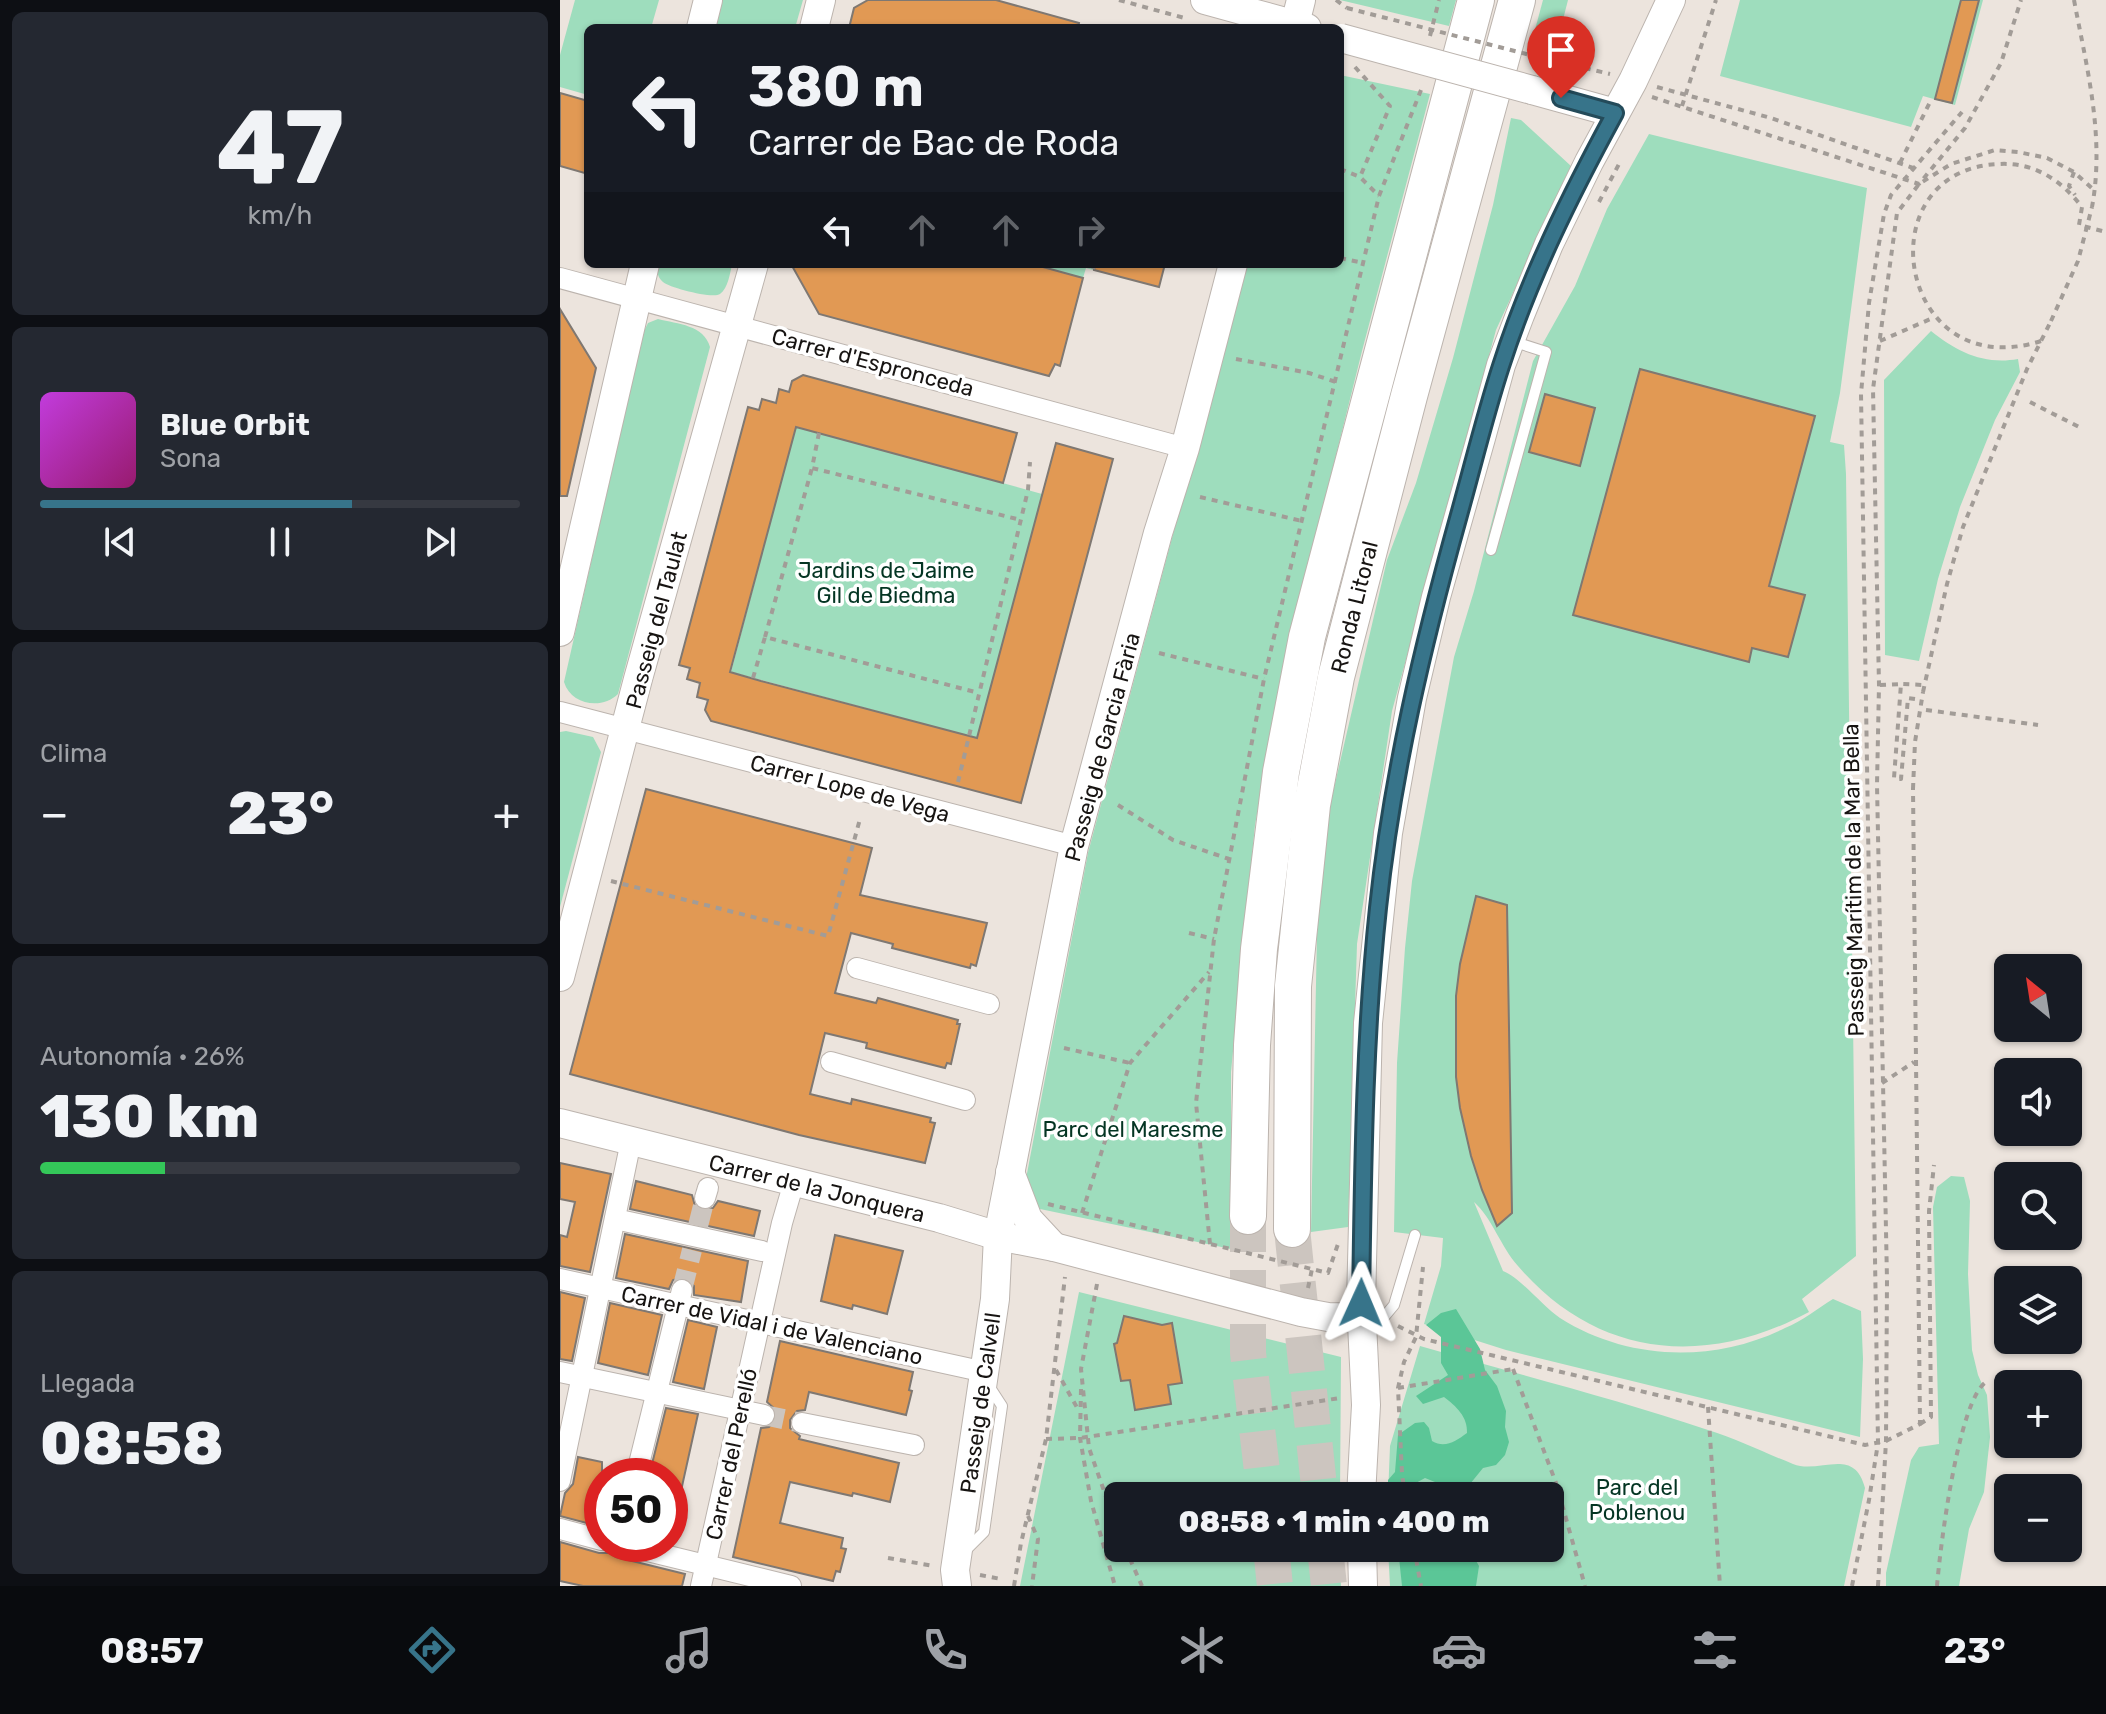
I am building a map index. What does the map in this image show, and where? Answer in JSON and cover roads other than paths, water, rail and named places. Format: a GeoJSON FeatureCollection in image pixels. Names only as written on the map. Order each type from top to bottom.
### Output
{"type":"FeatureCollection","features":[{"type":"Feature","properties":{"kind":"highway","name":"Ronda Litoral"},"geometry":{"type":"LineString","coordinates":[[1248,1216],[1252,1045],[1259,949],[1287,742],[1307,637],[1476,0]]}},
{"type":"Feature","properties":{"kind":"highway","name":"Ronda Litoral"},"geometry":{"type":"LineString","coordinates":[[1292,1229],[1293,986],[1312,805],[1336,677],[1517,0]]}},
{"type":"Feature","properties":{"kind":"main road"},"geometry":{"type":"LineString","coordinates":[[702,24],[708,0]]}},
{"type":"Feature","properties":{"kind":"main road"},"geometry":{"type":"LineString","coordinates":[[815,24],[821,0]]}},
{"type":"Feature","properties":{"kind":"main road"},"geometry":{"type":"LineString","coordinates":[[1362,1482],[1366,1405],[1362,1318],[1368,1023],[1388,833],[1406,725],[1436,597],[1510,340],[1549,244],[1671,0]]}},
{"type":"Feature","properties":{"kind":"main road"},"geometry":{"type":"LineString","coordinates":[[1198,10],[1299,20]]}},
{"type":"Feature","properties":{"kind":"main road"},"geometry":{"type":"LineString","coordinates":[[1344,38],[1615,113]]}},
{"type":"Feature","properties":{"kind":"main road"},"geometry":{"type":"LineString","coordinates":[[560,632],[644,268]]}},
{"type":"Feature","properties":{"kind":"main road","name":"Passeig del Taulat"},"geometry":{"type":"LineString","coordinates":[[560,977],[638,679],[753,268]]}},
{"type":"Feature","properties":{"kind":"main road","name":"Passeig de Garcia Fària"},"geometry":{"type":"LineString","coordinates":[[998,1236],[1074,846],[1232,268]]}},
{"type":"Feature","properties":{"kind":"main road","name":"Carrer de la Jonquera"},"geometry":{"type":"LineString","coordinates":[[560,1123],[939,1218],[1064,1259],[1301,1312],[1362,1318]]}},
{"type":"Feature","properties":{"kind":"main road"},"geometry":{"type":"LineString","coordinates":[[1010,1171],[1028,1219],[1064,1259]]}},
{"type":"Feature","properties":{"kind":"main road","name":"Passeig de Calvell"},"geometry":{"type":"LineString","coordinates":[[953,1573],[995,1299],[998,1236]]}},
{"type":"Feature","properties":{"kind":"main road"},"geometry":{"type":"LineString","coordinates":[[1362,1562],[1363,1586]]}},
{"type":"Feature","properties":{"kind":"street","name":"Carrer d'Espronceda"},"geometry":{"type":"LineString","coordinates":[[560,278],[1185,448]]}},
{"type":"Feature","properties":{"kind":"street","name":"Carrer Lope de Vega"},"geometry":{"type":"LineString","coordinates":[[560,712],[1074,846]]}},
{"type":"Feature","properties":{"kind":"street"},"geometry":{"type":"LineString","coordinates":[[857,968],[989,1004]]}},
{"type":"Feature","properties":{"kind":"street"},"geometry":{"type":"LineString","coordinates":[[831,1062],[965,1100]]}},
{"type":"Feature","properties":{"kind":"street"},"geometry":{"type":"LineString","coordinates":[[560,1481],[631,1141]]}},
{"type":"Feature","properties":{"kind":"street","name":"Carrer del Perelló"},"geometry":{"type":"LineString","coordinates":[[701,1586],[794,1182]]}},
{"type":"Feature","properties":{"kind":"street"},"geometry":{"type":"LineString","coordinates":[[615,1219],[762,1251]]}},
{"type":"Feature","properties":{"kind":"street","name":"Carrer de Vidal i de Valenciano"},"geometry":{"type":"LineString","coordinates":[[560,1279],[680,1297],[760,1323],[984,1375]]}},
{"type":"Feature","properties":{"kind":"street"},"geometry":{"type":"LineString","coordinates":[[640,1458],[680,1297]]}},
{"type":"Feature","properties":{"kind":"street"},"geometry":{"type":"LineString","coordinates":[[560,1372],[764,1415]]}},
{"type":"Feature","properties":{"kind":"street"},"geometry":{"type":"LineString","coordinates":[[802,1423],[914,1445]]}},
{"type":"Feature","properties":{"kind":"street"},"geometry":{"type":"LineString","coordinates":[[560,1529],[584,1535]]}},
{"type":"Feature","properties":{"kind":"street"},"geometry":{"type":"LineString","coordinates":[[688,1560],[791,1586]]}},
{"type":"Feature","properties":{"kind":"lane"},"geometry":{"type":"LineString","coordinates":[[1491,550],[1546,352],[1510,340]]}},
{"type":"Feature","properties":{"kind":"lane"},"geometry":{"type":"LineString","coordinates":[[1362,1318],[1384,1317],[1394,1305],[1415,1235]]}},
{"type":"Feature","properties":{"kind":"tunnel"},"geometry":{"type":"LineString","coordinates":[[698,1226],[705,1198]]}},
{"type":"Feature","properties":{"kind":"tunnel"},"geometry":{"type":"LineString","coordinates":[[1248,1216],[1248,1353],[1263,1482]]}},
{"type":"Feature","properties":{"kind":"tunnel"},"geometry":{"type":"LineString","coordinates":[[1292,1229],[1319,1482]]}},
{"type":"Feature","properties":{"kind":"tunnel"},"geometry":{"type":"LineString","coordinates":[[682,1290],[692,1250]]}},
{"type":"Feature","properties":{"kind":"tunnel"},"geometry":{"type":"LineString","coordinates":[[764,1415],[802,1423]]}},
{"type":"Feature","properties":{"kind":"tunnel"},"geometry":{"type":"LineString","coordinates":[[1272,1562],[1275,1586]]}},
{"type":"Feature","properties":{"kind":"tunnel"},"geometry":{"type":"LineString","coordinates":[[1326,1562],[1329,1586]]}},
{"type":"Feature","properties":{"kind":"park label","name":"Jardins de Jaime Gil de Biedma"},"geometry":{"type":"Point","coordinates":[886,582]}},
{"type":"Feature","properties":{"kind":"park label","name":"Parc del Maresme"},"geometry":{"type":"Point","coordinates":[1133,1129]}},
{"type":"Feature","properties":{"kind":"park label","name":"Parc del Poblenou"},"geometry":{"type":"Point","coordinates":[1637,1500]}}]}
